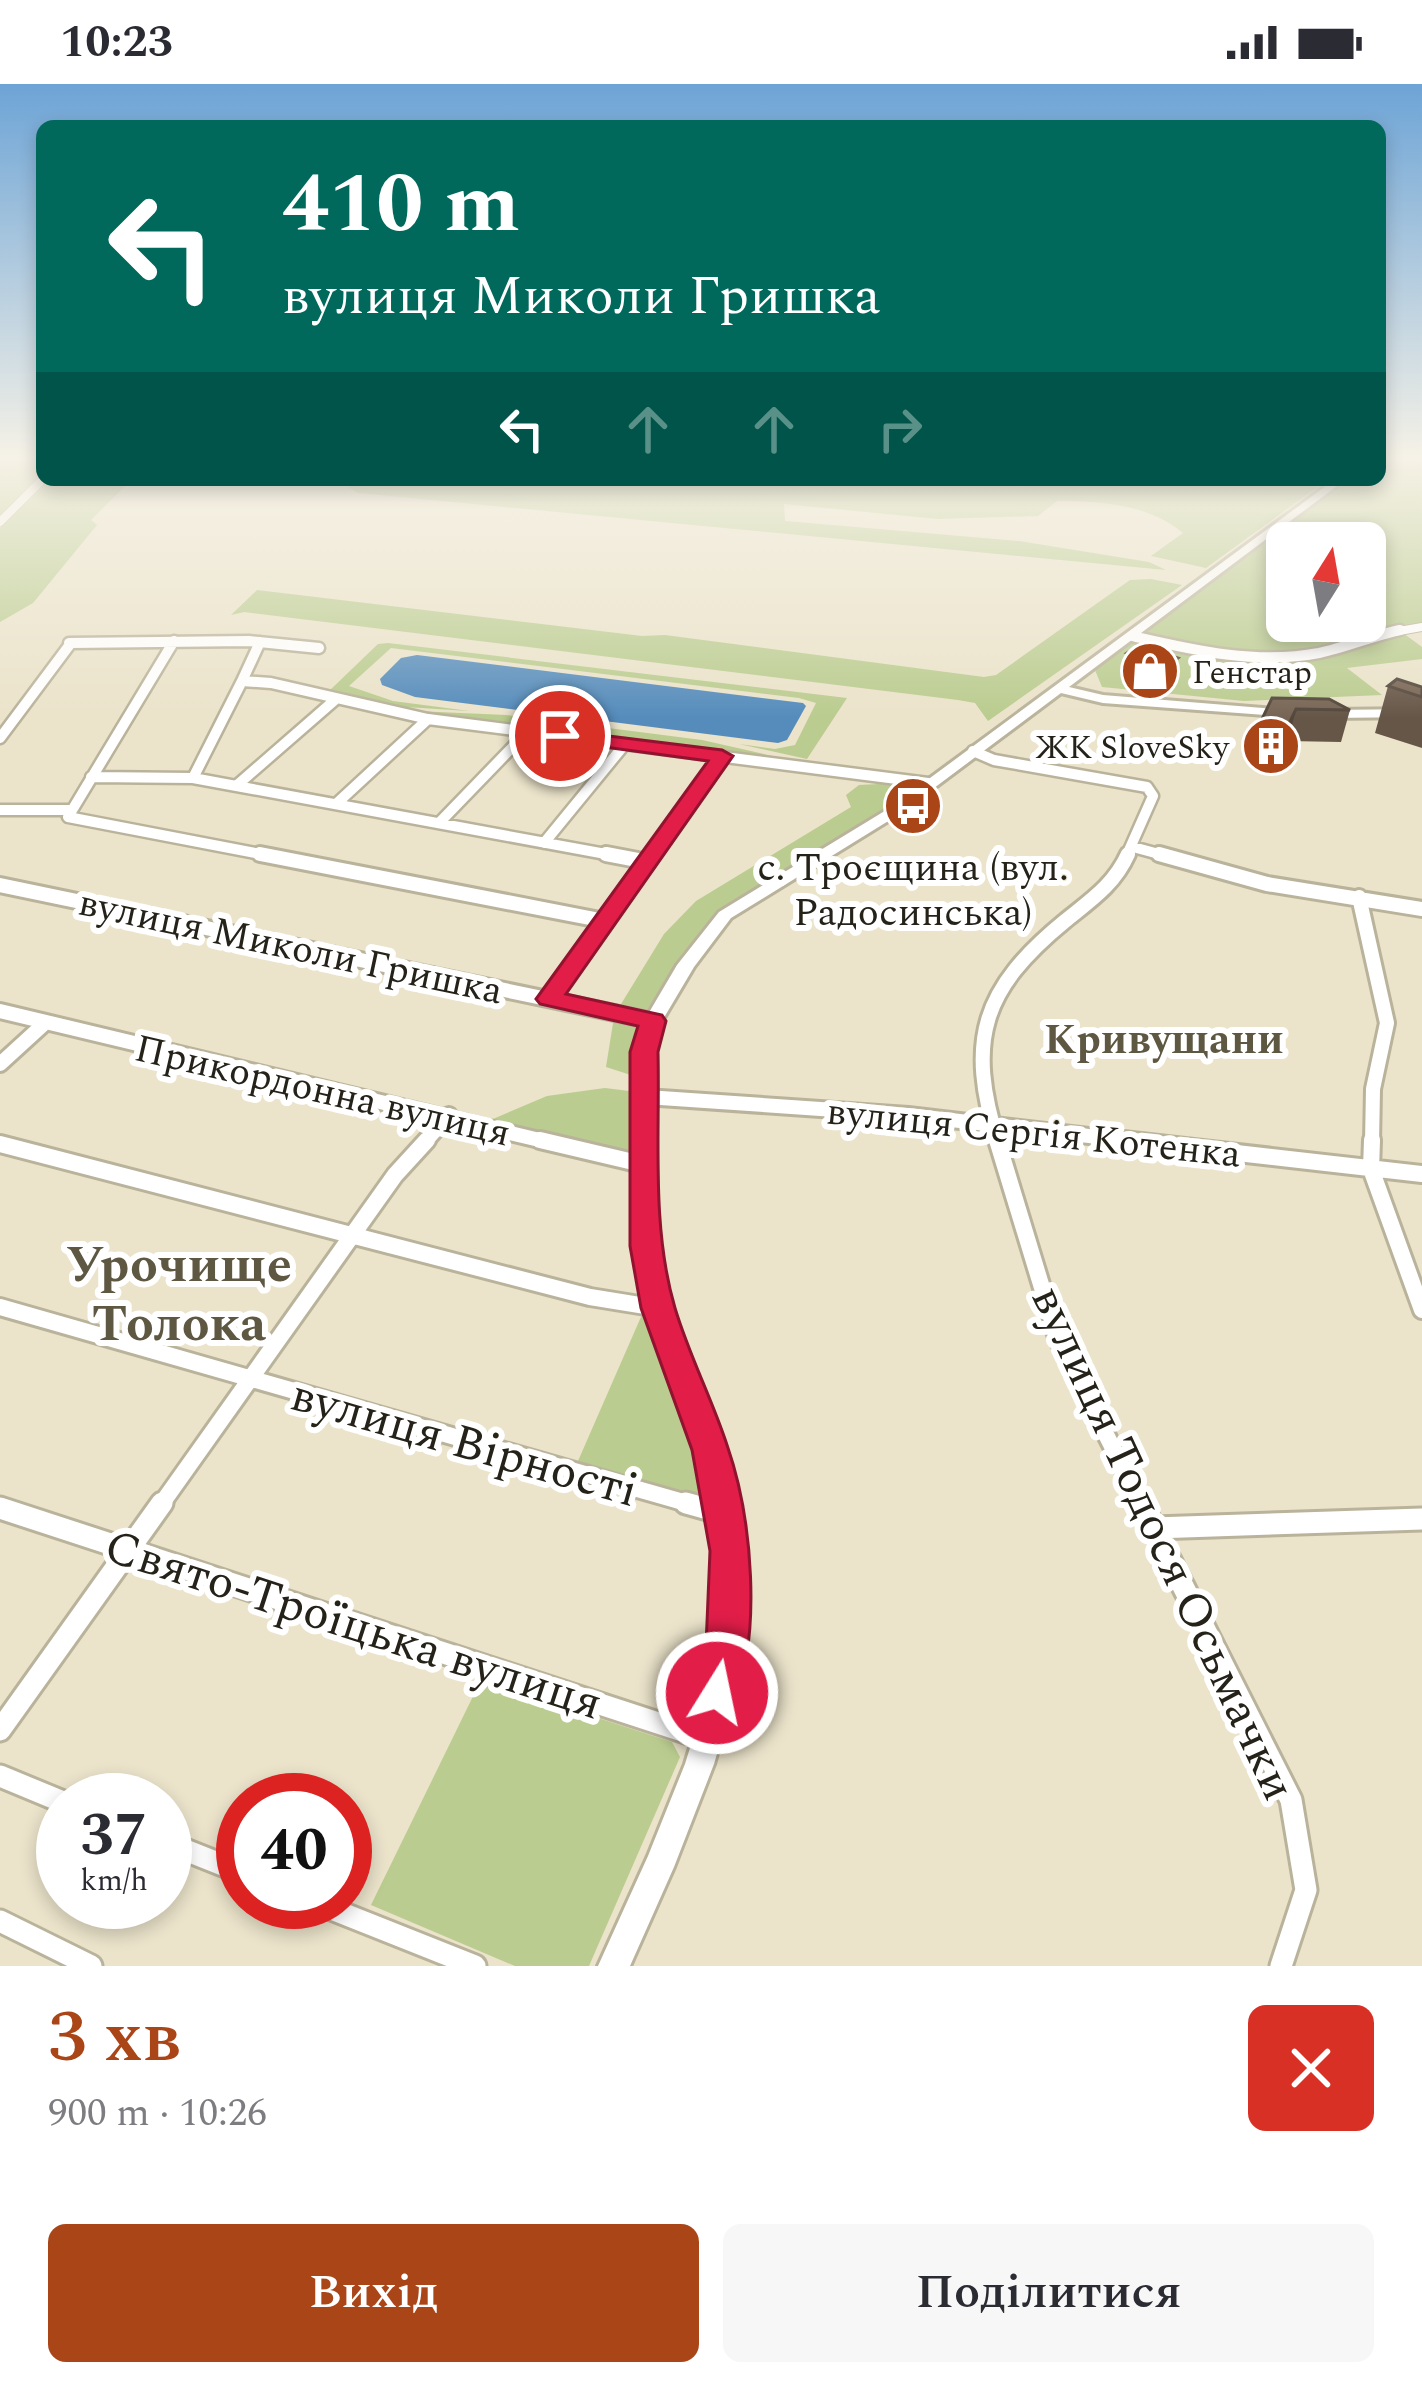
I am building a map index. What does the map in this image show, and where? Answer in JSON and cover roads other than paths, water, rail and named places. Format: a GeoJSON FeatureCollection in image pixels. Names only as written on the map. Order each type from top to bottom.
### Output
{"type":"FeatureCollection","features":[{"type":"Feature","properties":{"kind":"street"},"geometry":{"type":"LineString","coordinates":[[614,1966],[688,1802],[707,1739],[726,1646],[730,1551],[711,1450],[658,1308],[646,1246],[644,1052],[653,1021],[686,965],[725,915],[893,812],[1256,543]]}},
{"type":"Feature","properties":{"kind":"street"},"geometry":{"type":"LineString","coordinates":[[1132,636],[1228,657],[1266,658],[1309,655],[1422,628]]}},
{"type":"Feature","properties":{"kind":"street"},"geometry":{"type":"LineString","coordinates":[[174,641],[68,817],[605,921]]}},
{"type":"Feature","properties":{"kind":"street"},"geometry":{"type":"LineString","coordinates":[[193,778],[260,642]]}},
{"type":"Feature","properties":{"kind":"street"},"geometry":{"type":"LineString","coordinates":[[0,738],[69,643],[260,642],[319,648]]}},
{"type":"Feature","properties":{"kind":"street"},"geometry":{"type":"LineString","coordinates":[[242,681],[271,683],[428,718],[928,783]]}},
{"type":"Feature","properties":{"kind":"street"},"geometry":{"type":"LineString","coordinates":[[1060,689],[1103,699],[1219,711],[1422,713]]}},
{"type":"Feature","properties":{"kind":"street"},"geometry":{"type":"LineString","coordinates":[[236,786],[336,699]]}},
{"type":"Feature","properties":{"kind":"street"},"geometry":{"type":"LineString","coordinates":[[336,804],[428,718]]}},
{"type":"Feature","properties":{"kind":"street"},"geometry":{"type":"LineString","coordinates":[[439,824],[527,732]]}},
{"type":"Feature","properties":{"kind":"street"},"geometry":{"type":"LineString","coordinates":[[544,843],[625,744]]}},
{"type":"Feature","properties":{"kind":"street","name":"вулиця Тодося Осьмачки"},"geometry":{"type":"LineString","coordinates":[[973,751],[994,760],[1147,787],[1153,796],[1118,879],[1056,929],[991,1001],[981,1051],[992,1124],[1057,1337],[1291,1800],[1306,1889],[1281,1966]]}},
{"type":"Feature","properties":{"kind":"street"},"geometry":{"type":"LineString","coordinates":[[549,999],[722,756]]}},
{"type":"Feature","properties":{"kind":"street"},"geometry":{"type":"LineString","coordinates":[[91,777],[193,778],[648,862]]}},
{"type":"Feature","properties":{"kind":"street"},"geometry":{"type":"LineString","coordinates":[[0,810],[71,810]]}},
{"type":"Feature","properties":{"kind":"street"},"geometry":{"type":"LineString","coordinates":[[1133,847],[1267,884],[1422,909]]}},
{"type":"Feature","properties":{"kind":"street","name":"вулиця Миколи Гришка"},"geometry":{"type":"LineString","coordinates":[[0,885],[653,1021]]}},
{"type":"Feature","properties":{"kind":"street"},"geometry":{"type":"LineString","coordinates":[[1359,897],[1387,1023],[1373,1089],[1372,1169],[1422,1310]]}},
{"type":"Feature","properties":{"kind":"street","name":"Прикордонна вулиця"},"geometry":{"type":"LineString","coordinates":[[0,1011],[169,1055],[449,1115],[563,1149],[646,1166]]}},
{"type":"Feature","properties":{"kind":"street"},"geometry":{"type":"LineString","coordinates":[[0,1064],[46,1022]]}},
{"type":"Feature","properties":{"kind":"street","name":"вулиця Сергія Котенка"},"geometry":{"type":"LineString","coordinates":[[646,1097],[992,1124],[1422,1174]]}},
{"type":"Feature","properties":{"kind":"street"},"geometry":{"type":"LineString","coordinates":[[0,1730],[395,1175],[449,1115]]}},
{"type":"Feature","properties":{"kind":"street"},"geometry":{"type":"LineString","coordinates":[[0,1144],[590,1298],[658,1308]]}},
{"type":"Feature","properties":{"kind":"street","name":"вулиця Вірності"},"geometry":{"type":"LineString","coordinates":[[0,1307],[723,1514]]}},
{"type":"Feature","properties":{"kind":"street","name":"Свято-Троїцька вулиця"},"geometry":{"type":"LineString","coordinates":[[0,1508],[707,1739]]}},
{"type":"Feature","properties":{"kind":"street"},"geometry":{"type":"LineString","coordinates":[[1154,1528],[1422,1519]]}},
{"type":"Feature","properties":{"kind":"street"},"geometry":{"type":"LineString","coordinates":[[0,1776],[36,1791]]}},
{"type":"Feature","properties":{"kind":"street"},"geometry":{"type":"LineString","coordinates":[[0,1922],[92,1966]]}},
{"type":"Feature","properties":{"kind":"street"},"geometry":{"type":"LineString","coordinates":[[372,1925],[475,1966]]}},
{"type":"Feature","properties":{"kind":"water"},"geometry":{"type":"Polygon","coordinates":[[[417,655],[806,706],[787,740],[778,743],[415,697],[382,685],[380,679],[401,658],[417,655]]]}},
{"type":"Feature","properties":{"kind":"place","name":"Генстар"},"geometry":{"type":"Point","coordinates":[1150,671]}},
{"type":"Feature","properties":{"kind":"place","name":"ЖК SloveSky"},"geometry":{"type":"Point","coordinates":[1271,746]}},
{"type":"Feature","properties":{"kind":"place","name":"с. Троєщина (вул. Радосинська)"},"geometry":{"type":"Point","coordinates":[913,806]}},
{"type":"Feature","properties":{"kind":"district","name":"Кривущани"},"geometry":{"type":"Point","coordinates":[1164,1038]}},
{"type":"Feature","properties":{"kind":"district","name":"Урочище Толока"},"geometry":{"type":"Point","coordinates":[179,1292]}}]}
